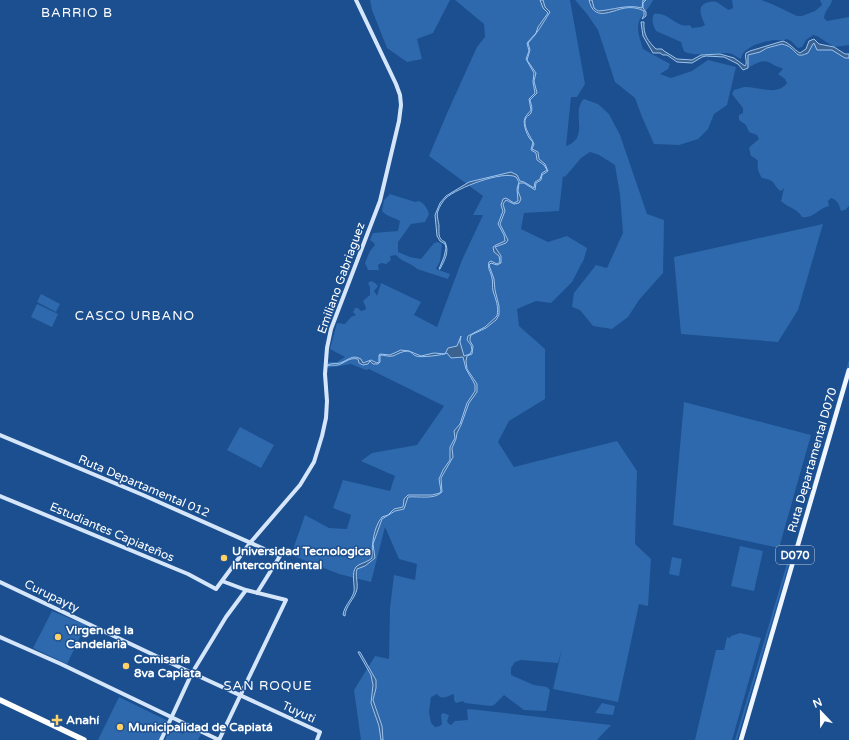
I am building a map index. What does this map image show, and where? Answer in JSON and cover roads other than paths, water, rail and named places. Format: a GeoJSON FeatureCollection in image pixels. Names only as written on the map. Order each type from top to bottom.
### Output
{"type":"FeatureCollection","features":[{"type":"Feature","properties":{"kind":"highway"},"geometry":{"type":"LineString","coordinates":[[0,702],[77,740]]}},
{"type":"Feature","properties":{"kind":"highway"},"geometry":{"type":"LineString","coordinates":[[0,702],[84,740]]}},
{"type":"Feature","properties":{"kind":"main road","name":"Emiliano Gabriaguez"},"geometry":{"type":"LineString","coordinates":[[216,589],[250,543],[300,485],[308,473],[317,452],[326,418],[327,401],[325,374],[327,348],[331,329],[380,201],[399,121],[401,105],[398,90],[356,0]]}},
{"type":"Feature","properties":{"kind":"main road","name":"Ruta Departamental D070"},"geometry":{"type":"LineString","coordinates":[[741,740],[849,370]]}},
{"type":"Feature","properties":{"kind":"main road","name":"Ruta Departamental 012"},"geometry":{"type":"LineString","coordinates":[[0,435],[143,495],[280,556],[257,593]]}},
{"type":"Feature","properties":{"kind":"main road","name":"Estudiantes Capiateños"},"geometry":{"type":"LineString","coordinates":[[0,496],[188,574],[216,589]]}},
{"type":"Feature","properties":{"kind":"main road"},"geometry":{"type":"LineString","coordinates":[[0,637],[61,664],[219,740],[286,600],[246,590],[222,581]]}},
{"type":"Feature","properties":{"kind":"main road","name":"Curupayty"},"geometry":{"type":"LineString","coordinates":[[0,582],[140,648]]}},
{"type":"Feature","properties":{"kind":"main road"},"geometry":{"type":"LineString","coordinates":[[161,740],[192,674],[226,617],[246,590]]}},
{"type":"Feature","properties":{"kind":"main road","name":"Tuyuti"},"geometry":{"type":"LineString","coordinates":[[140,648],[192,674],[320,732],[317,740]]}},
{"type":"Feature","properties":{"kind":"place","name":"Universidad Tecnologica Intercontinental"},"geometry":{"type":"Point","coordinates":[224,558]}},
{"type":"Feature","properties":{"kind":"place","name":"Virgen de la Candelaria"},"geometry":{"type":"Point","coordinates":[58,637]}},
{"type":"Feature","properties":{"kind":"place","name":"Comisaría 8va Capiata"},"geometry":{"type":"Point","coordinates":[126,666]}},
{"type":"Feature","properties":{"kind":"place","name":"Anahí"},"geometry":{"type":"Point","coordinates":[57,720]}},
{"type":"Feature","properties":{"kind":"place","name":"Municipalidad de Capiatá"},"geometry":{"type":"Point","coordinates":[120,727]}},
{"type":"Feature","properties":{"kind":"district","name":"BARRIO B"},"geometry":{"type":"Point","coordinates":[77,13]}},
{"type":"Feature","properties":{"kind":"district","name":"CASCO URBANO"},"geometry":{"type":"Point","coordinates":[135,316]}},
{"type":"Feature","properties":{"kind":"district","name":"SAN ROQUE"},"geometry":{"type":"Point","coordinates":[268,686]}}]}
